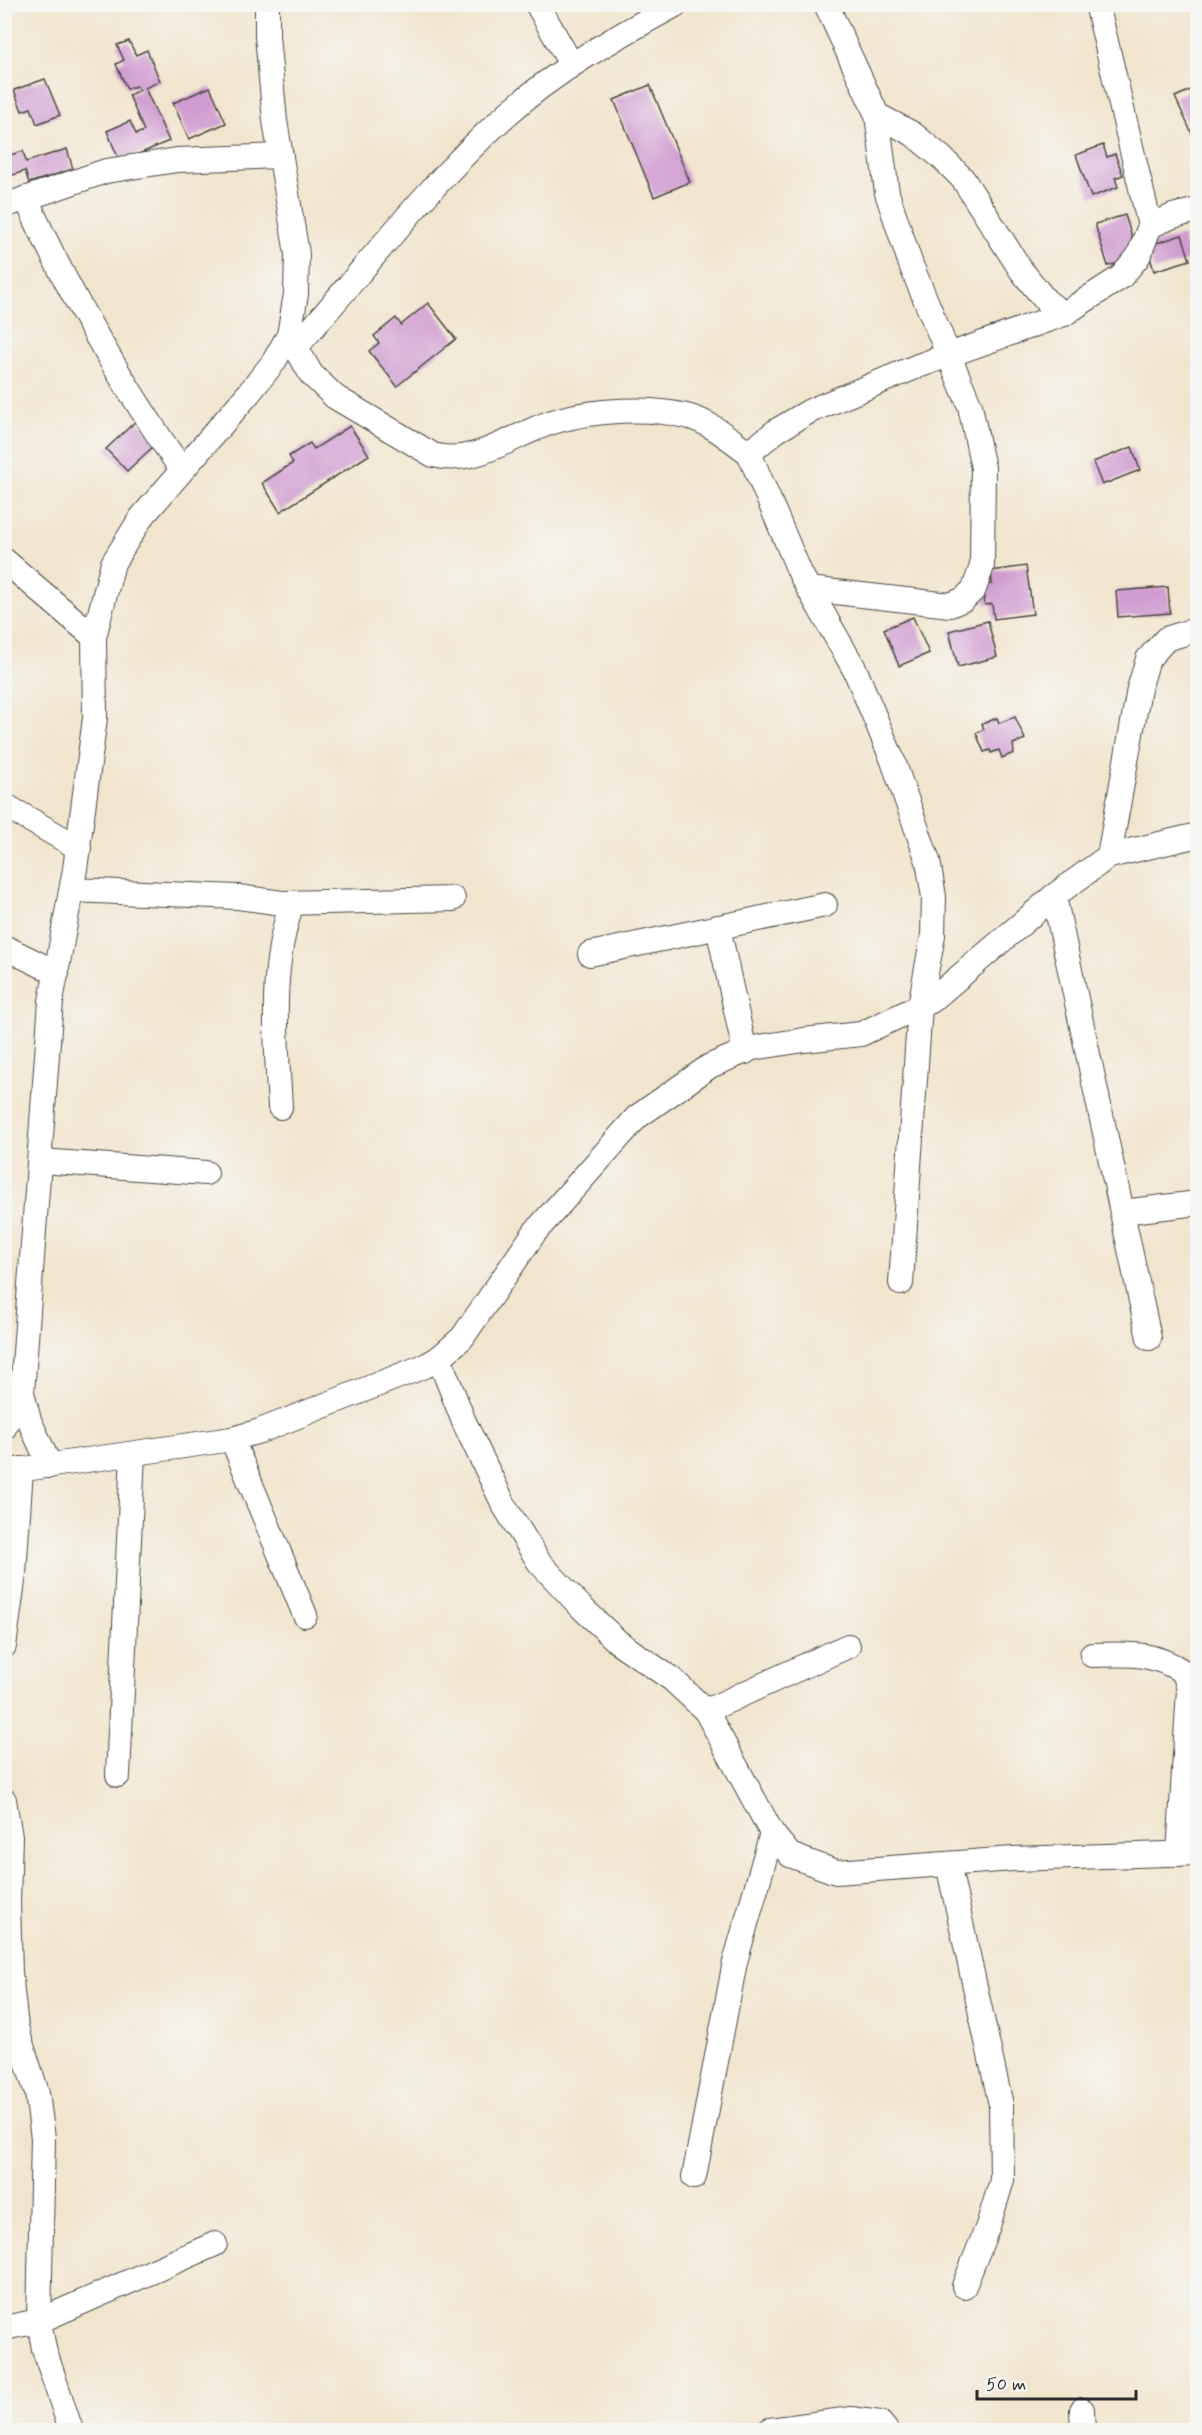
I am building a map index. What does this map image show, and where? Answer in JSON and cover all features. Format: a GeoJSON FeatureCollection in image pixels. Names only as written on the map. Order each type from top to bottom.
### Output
{"type":"FeatureCollection","features":[{"type":"Feature","properties":{"kind":"street"},"geometry":{"type":"LineString","coordinates":[[267,4],[267,36],[275,121],[297,254],[292,341],[310,374],[335,397],[433,455],[448,459],[473,455],[540,426],[597,413],[618,411],[688,416],[713,428],[749,453],[782,534],[809,589],[855,670],[893,761],[928,861],[934,897],[933,935],[920,1006],[901,1283]]}},
{"type":"Feature","properties":{"kind":"street"},"geometry":{"type":"LineString","coordinates":[[537,4],[571,64]]}},
{"type":"Feature","properties":{"kind":"street"},"geometry":{"type":"LineString","coordinates":[[50,1466],[29,1420],[22,1393],[41,1161],[51,1001],[72,890],[94,718],[94,637],[113,563],[141,518],[182,469],[292,341],[441,178],[505,116],[571,64],[677,4]]}},
{"type":"Feature","properties":{"kind":"street"},"geometry":{"type":"LineString","coordinates":[[809,589],[950,605],[964,600],[974,589],[982,566],[983,468],[970,406],[911,265],[887,193],[877,115],[826,4]]}},
{"type":"Feature","properties":{"kind":"street"},"geometry":{"type":"LineString","coordinates":[[749,453],[776,431],[810,411],[1064,314],[1121,277],[1138,257],[1150,226],[1097,4]]}},
{"type":"Feature","properties":{"kind":"street"},"geometry":{"type":"LineString","coordinates":[[877,115],[913,134],[963,179],[1021,270],[1046,301],[1064,314]]}},
{"type":"Feature","properties":{"kind":"street"},"geometry":{"type":"LineString","coordinates":[[182,469],[131,396],[43,237],[15,202],[106,171],[177,160],[281,156]]}},
{"type":"Feature","properties":{"kind":"street"},"geometry":{"type":"LineString","coordinates":[[1150,226],[1173,216],[1197,210]]}},
{"type":"Feature","properties":{"kind":"street"},"geometry":{"type":"LineString","coordinates":[[4,560],[94,637]]}},
{"type":"Feature","properties":{"kind":"street"},"geometry":{"type":"LineString","coordinates":[[1109,856],[1139,689],[1148,659],[1166,639],[1197,629]]}},
{"type":"Feature","properties":{"kind":"street"},"geometry":{"type":"LineString","coordinates":[[4,805],[78,848]]}},
{"type":"Feature","properties":{"kind":"street"},"geometry":{"type":"LineString","coordinates":[[4,1646],[14,1574],[13,1471],[232,1439],[260,1431],[427,1365],[462,1338],[535,1232],[638,1117],[710,1066],[745,1052],[804,1040],[861,1034],[931,1001],[1054,896],[1109,856],[1197,835]]}},
{"type":"Feature","properties":{"kind":"street"},"geometry":{"type":"LineString","coordinates":[[72,890],[238,897],[292,903],[453,899]]}},
{"type":"Feature","properties":{"kind":"street"},"geometry":{"type":"LineString","coordinates":[[1054,896],[1149,1338]]}},
{"type":"Feature","properties":{"kind":"street"},"geometry":{"type":"LineString","coordinates":[[280,1107],[275,1022],[276,969],[282,931],[292,903]]}},
{"type":"Feature","properties":{"kind":"street"},"geometry":{"type":"LineString","coordinates":[[590,954],[825,905]]}},
{"type":"Feature","properties":{"kind":"street"},"geometry":{"type":"LineString","coordinates":[[718,927],[745,1052]]}},
{"type":"Feature","properties":{"kind":"street"},"geometry":{"type":"LineString","coordinates":[[4,947],[57,973]]}},
{"type":"Feature","properties":{"kind":"street"},"geometry":{"type":"LineString","coordinates":[[41,1161],[206,1173]]}},
{"type":"Feature","properties":{"kind":"street"},"geometry":{"type":"LineString","coordinates":[[1122,1212],[1197,1203]]}},
{"type":"Feature","properties":{"kind":"street"},"geometry":{"type":"LineString","coordinates":[[439,1358],[464,1422],[504,1507],[539,1562],[618,1642],[673,1680],[706,1711],[771,1833],[790,1855],[836,1872],[1012,1859],[1188,1853],[1190,1689],[1184,1672],[1170,1663],[1141,1654],[1092,1655]]}},
{"type":"Feature","properties":{"kind":"street"},"geometry":{"type":"LineString","coordinates":[[4,1428],[22,1393]]}},
{"type":"Feature","properties":{"kind":"street"},"geometry":{"type":"LineString","coordinates":[[232,1439],[305,1615]]}},
{"type":"Feature","properties":{"kind":"street"},"geometry":{"type":"LineString","coordinates":[[118,1775],[134,1454]]}},
{"type":"Feature","properties":{"kind":"street"},"geometry":{"type":"LineString","coordinates":[[706,1711],[848,1646]]}},
{"type":"Feature","properties":{"kind":"street"},"geometry":{"type":"LineString","coordinates":[[4,1800],[10,1837],[8,1901],[11,1984],[16,2027],[37,2093],[43,2138],[39,2321],[44,2349],[71,2430]]}},
{"type":"Feature","properties":{"kind":"street"},"geometry":{"type":"LineString","coordinates":[[694,2177],[735,1962],[771,1833]]}},
{"type":"Feature","properties":{"kind":"street"},"geometry":{"type":"LineString","coordinates":[[948,1864],[1002,2105],[1002,2180],[988,2226],[964,2286]]}},
{"type":"Feature","properties":{"kind":"street"},"geometry":{"type":"LineString","coordinates":[[4,2328],[39,2321],[215,2244]]}},
{"type":"Feature","properties":{"kind":"street"},"geometry":{"type":"LineString","coordinates":[[770,2430],[851,2419],[880,2423],[886,2430]]}},
{"type":"Feature","properties":{"kind":"building"},"geometry":{"type":"Polygon","coordinates":[[[129,41],[136,55],[147,50],[160,81],[145,88],[169,141],[120,162],[107,131],[130,121],[136,134],[144,131],[129,95],[140,90],[136,86],[127,89],[116,64],[124,60],[117,45],[129,41]]]}},
{"type":"Feature","properties":{"kind":"building"},"geometry":{"type":"Polygon","coordinates":[[[45,79],[60,115],[37,124],[31,108],[22,111],[14,90],[45,79]]]}},
{"type":"Feature","properties":{"kind":"building"},"geometry":{"type":"Polygon","coordinates":[[[650,85],[690,182],[654,197],[614,100],[650,85]]]}},
{"type":"Feature","properties":{"kind":"building"},"geometry":{"type":"Polygon","coordinates":[[[210,87],[226,123],[189,139],[173,103],[210,87]]]}},
{"type":"Feature","properties":{"kind":"building"},"geometry":{"type":"Polygon","coordinates":[[[1198,87],[1198,147],[1175,97],[1198,87]]]}},
{"type":"Feature","properties":{"kind":"building"},"geometry":{"type":"Polygon","coordinates":[[[1103,145],[1107,157],[1115,154],[1123,175],[1115,178],[1118,187],[1091,197],[1076,155],[1103,145]]]}},
{"type":"Feature","properties":{"kind":"building"},"geometry":{"type":"Polygon","coordinates":[[[67,149],[73,169],[29,183],[25,171],[4,178],[4,157],[23,151],[26,162],[67,149]]]}},
{"type":"Feature","properties":{"kind":"building"},"geometry":{"type":"Polygon","coordinates":[[[1125,215],[1138,257],[1108,266],[1095,224],[1125,215]]]}},
{"type":"Feature","properties":{"kind":"building"},"geometry":{"type":"Polygon","coordinates":[[[1182,235],[1190,260],[1154,271],[1147,246],[1182,235]]]}},
{"type":"Feature","properties":{"kind":"building"},"geometry":{"type":"Polygon","coordinates":[[[428,303],[456,339],[397,386],[369,351],[379,343],[374,336],[396,318],[401,325],[428,303]]]}},
{"type":"Feature","properties":{"kind":"building"},"geometry":{"type":"Polygon","coordinates":[[[137,420],[157,443],[127,471],[106,449],[137,420]]]}},
{"type":"Feature","properties":{"kind":"building"},"geometry":{"type":"Polygon","coordinates":[[[350,426],[369,455],[280,512],[262,483],[293,463],[289,456],[310,443],[314,449],[350,426]]]}},
{"type":"Feature","properties":{"kind":"building"},"geometry":{"type":"Polygon","coordinates":[[[1132,447],[1140,470],[1102,485],[1093,462],[1132,447]]]}},
{"type":"Feature","properties":{"kind":"building"},"geometry":{"type":"Polygon","coordinates":[[[1026,566],[1033,614],[994,619],[992,604],[985,605],[982,585],[992,584],[991,571],[1026,566]]]}},
{"type":"Feature","properties":{"kind":"building"},"geometry":{"type":"Polygon","coordinates":[[[1168,587],[1170,613],[1118,617],[1116,591],[1168,587]]]}},
{"type":"Feature","properties":{"kind":"building"},"geometry":{"type":"Polygon","coordinates":[[[913,617],[929,653],[899,666],[884,629],[913,617]]]}},
{"type":"Feature","properties":{"kind":"building"},"geometry":{"type":"Polygon","coordinates":[[[988,621],[997,657],[958,667],[949,631],[988,621]]]}},
{"type":"Feature","properties":{"kind":"building"},"geometry":{"type":"Polygon","coordinates":[[[1015,717],[1025,739],[1013,744],[1014,753],[1002,758],[999,750],[991,753],[990,750],[984,752],[976,733],[984,729],[982,724],[997,718],[999,723],[1015,717]]]}}]}
